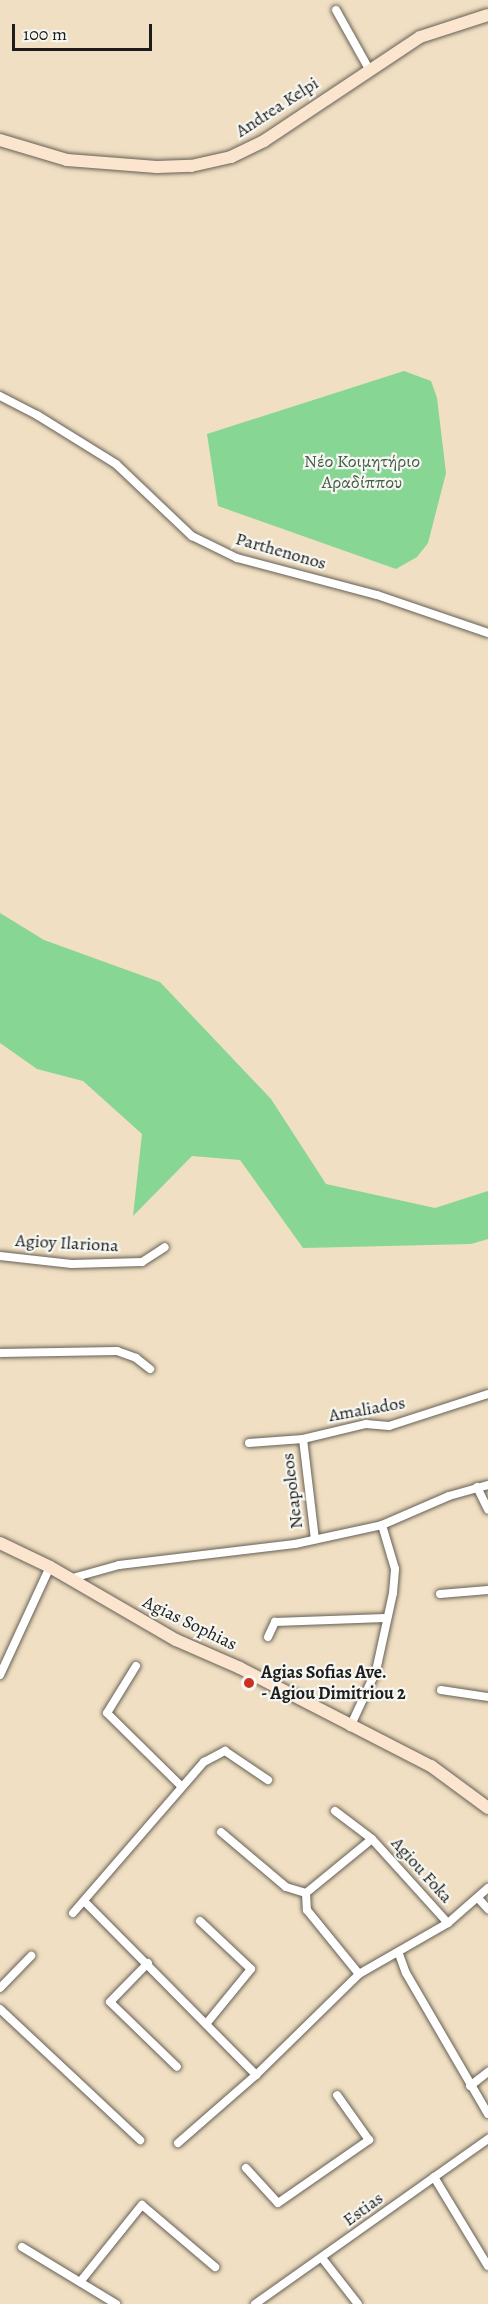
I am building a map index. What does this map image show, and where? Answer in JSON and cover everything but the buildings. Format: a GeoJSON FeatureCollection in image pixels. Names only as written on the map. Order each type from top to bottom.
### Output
{"type":"FeatureCollection","features":[{"type":"Feature","properties":{"kind":"street"},"geometry":{"type":"LineString","coordinates":[[336,10],[369,69]]}},
{"type":"Feature","properties":{"kind":"street","name":"Andrea Kelpi"},"geometry":{"type":"LineString","coordinates":[[0,140],[67,160],[191,166],[231,157],[264,141],[369,69],[420,38],[488,15]]}},
{"type":"Feature","properties":{"kind":"street","name":"Parthenonos"},"geometry":{"type":"LineString","coordinates":[[0,396],[37,415],[116,465],[192,536],[237,558],[438,614],[488,633]]}},
{"type":"Feature","properties":{"kind":"street","name":"Agioy Ilariona"},"geometry":{"type":"LineString","coordinates":[[0,1256],[72,1264],[142,1262],[165,1247]]}},
{"type":"Feature","properties":{"kind":"street"},"geometry":{"type":"LineString","coordinates":[[0,1353],[117,1351],[150,1369]]}},
{"type":"Feature","properties":{"kind":"street","name":"Amaliados"},"geometry":{"type":"LineString","coordinates":[[249,1443],[303,1438],[366,1424],[389,1425],[488,1394]]}},
{"type":"Feature","properties":{"kind":"street","name":"Neapoleos"},"geometry":{"type":"LineString","coordinates":[[303,1438],[315,1539]]}},
{"type":"Feature","properties":{"kind":"street"},"geometry":{"type":"LineString","coordinates":[[69,1579],[119,1565],[315,1539],[382,1525],[477,1487],[488,1485]]}},
{"type":"Feature","properties":{"kind":"street"},"geometry":{"type":"LineString","coordinates":[[477,1487],[488,1510]]}},
{"type":"Feature","properties":{"kind":"street"},"geometry":{"type":"LineString","coordinates":[[350,1727],[376,1671],[385,1618],[393,1593],[395,1569],[382,1525]]}},
{"type":"Feature","properties":{"kind":"street","name":"Agias Sophias"},"geometry":{"type":"LineString","coordinates":[[0,1543],[50,1567],[176,1640],[240,1668],[350,1727],[431,1766],[488,1808]]}},
{"type":"Feature","properties":{"kind":"street"},"geometry":{"type":"LineString","coordinates":[[0,1675],[50,1567]]}},
{"type":"Feature","properties":{"kind":"street"},"geometry":{"type":"LineString","coordinates":[[440,1594],[488,1590]]}},
{"type":"Feature","properties":{"kind":"street"},"geometry":{"type":"LineString","coordinates":[[267,1637],[275,1622],[385,1618]]}},
{"type":"Feature","properties":{"kind":"street"},"geometry":{"type":"LineString","coordinates":[[136,1666],[107,1713],[181,1785]]}},
{"type":"Feature","properties":{"kind":"street"},"geometry":{"type":"LineString","coordinates":[[441,1690],[488,1697]]}},
{"type":"Feature","properties":{"kind":"street"},"geometry":{"type":"LineString","coordinates":[[73,1913],[181,1785],[204,1762],[225,1751],[268,1780]]}},
{"type":"Feature","properties":{"kind":"street","name":"Agiou Foka"},"geometry":{"type":"LineString","coordinates":[[335,1811],[372,1839],[448,1923]]}},
{"type":"Feature","properties":{"kind":"street"},"geometry":{"type":"LineString","coordinates":[[221,1832],[286,1887],[306,1893],[307,1910],[359,1974]]}},
{"type":"Feature","properties":{"kind":"street","name":"Agiou Foka"},"geometry":{"type":"LineString","coordinates":[[306,1893],[372,1839]]}},
{"type":"Feature","properties":{"kind":"street"},"geometry":{"type":"LineString","coordinates":[[178,2143],[256,2075],[359,1974],[399,1954],[448,1923],[488,1888]]}},
{"type":"Feature","properties":{"kind":"street"},"geometry":{"type":"LineString","coordinates":[[478,1898],[488,1909]]}},
{"type":"Feature","properties":{"kind":"street"},"geometry":{"type":"LineString","coordinates":[[84,1900],[256,2075]]}},
{"type":"Feature","properties":{"kind":"street"},"geometry":{"type":"LineString","coordinates":[[200,1921],[251,1969],[206,2024]]}},
{"type":"Feature","properties":{"kind":"street"},"geometry":{"type":"LineString","coordinates":[[399,1954],[406,1973],[488,2114]]}},
{"type":"Feature","properties":{"kind":"street"},"geometry":{"type":"LineString","coordinates":[[0,1988],[31,1956]]}},
{"type":"Feature","properties":{"kind":"street"},"geometry":{"type":"LineString","coordinates":[[148,1963],[110,2002],[177,2067]]}},
{"type":"Feature","properties":{"kind":"street"},"geometry":{"type":"LineString","coordinates":[[0,2009],[140,2140]]}},
{"type":"Feature","properties":{"kind":"street"},"geometry":{"type":"LineString","coordinates":[[470,2086],[488,2072]]}},
{"type":"Feature","properties":{"kind":"street"},"geometry":{"type":"LineString","coordinates":[[246,2168],[278,2203],[369,2140],[337,2095]]}},
{"type":"Feature","properties":{"kind":"street","name":"Estias"},"geometry":{"type":"LineString","coordinates":[[255,2304],[488,2139]]}},
{"type":"Feature","properties":{"kind":"street"},"geometry":{"type":"LineString","coordinates":[[434,2177],[488,2266]]}},
{"type":"Feature","properties":{"kind":"street"},"geometry":{"type":"LineString","coordinates":[[80,2282],[142,2205],[216,2267]]}},
{"type":"Feature","properties":{"kind":"street"},"geometry":{"type":"LineString","coordinates":[[22,2247],[116,2304]]}},
{"type":"Feature","properties":{"kind":"street"},"geometry":{"type":"LineString","coordinates":[[322,2258],[358,2304]]}},
{"type":"Feature","properties":{"kind":"green space","name":"Νέο Κοιμητήριο Αραδίππου"},"geometry":{"type":"Polygon","coordinates":[[[404,371],[431,381],[437,398],[446,473],[428,543],[417,557],[396,569],[218,506],[207,434],[404,371]]]}},
{"type":"Feature","properties":{"kind":"green space"},"geometry":{"type":"Polygon","coordinates":[[[0,913],[44,940],[160,982],[271,1099],[326,1184],[435,1208],[488,1191],[488,1239],[471,1244],[303,1248],[240,1160],[192,1156],[133,1216],[142,1134],[83,1081],[37,1069],[0,1043],[0,913]]]}},
{"type":"Feature","properties":{"kind":"place","name":"Agias Sofias Ave. - Agiou Dimitriou 2"},"geometry":{"type":"Point","coordinates":[249,1683]}}]}
